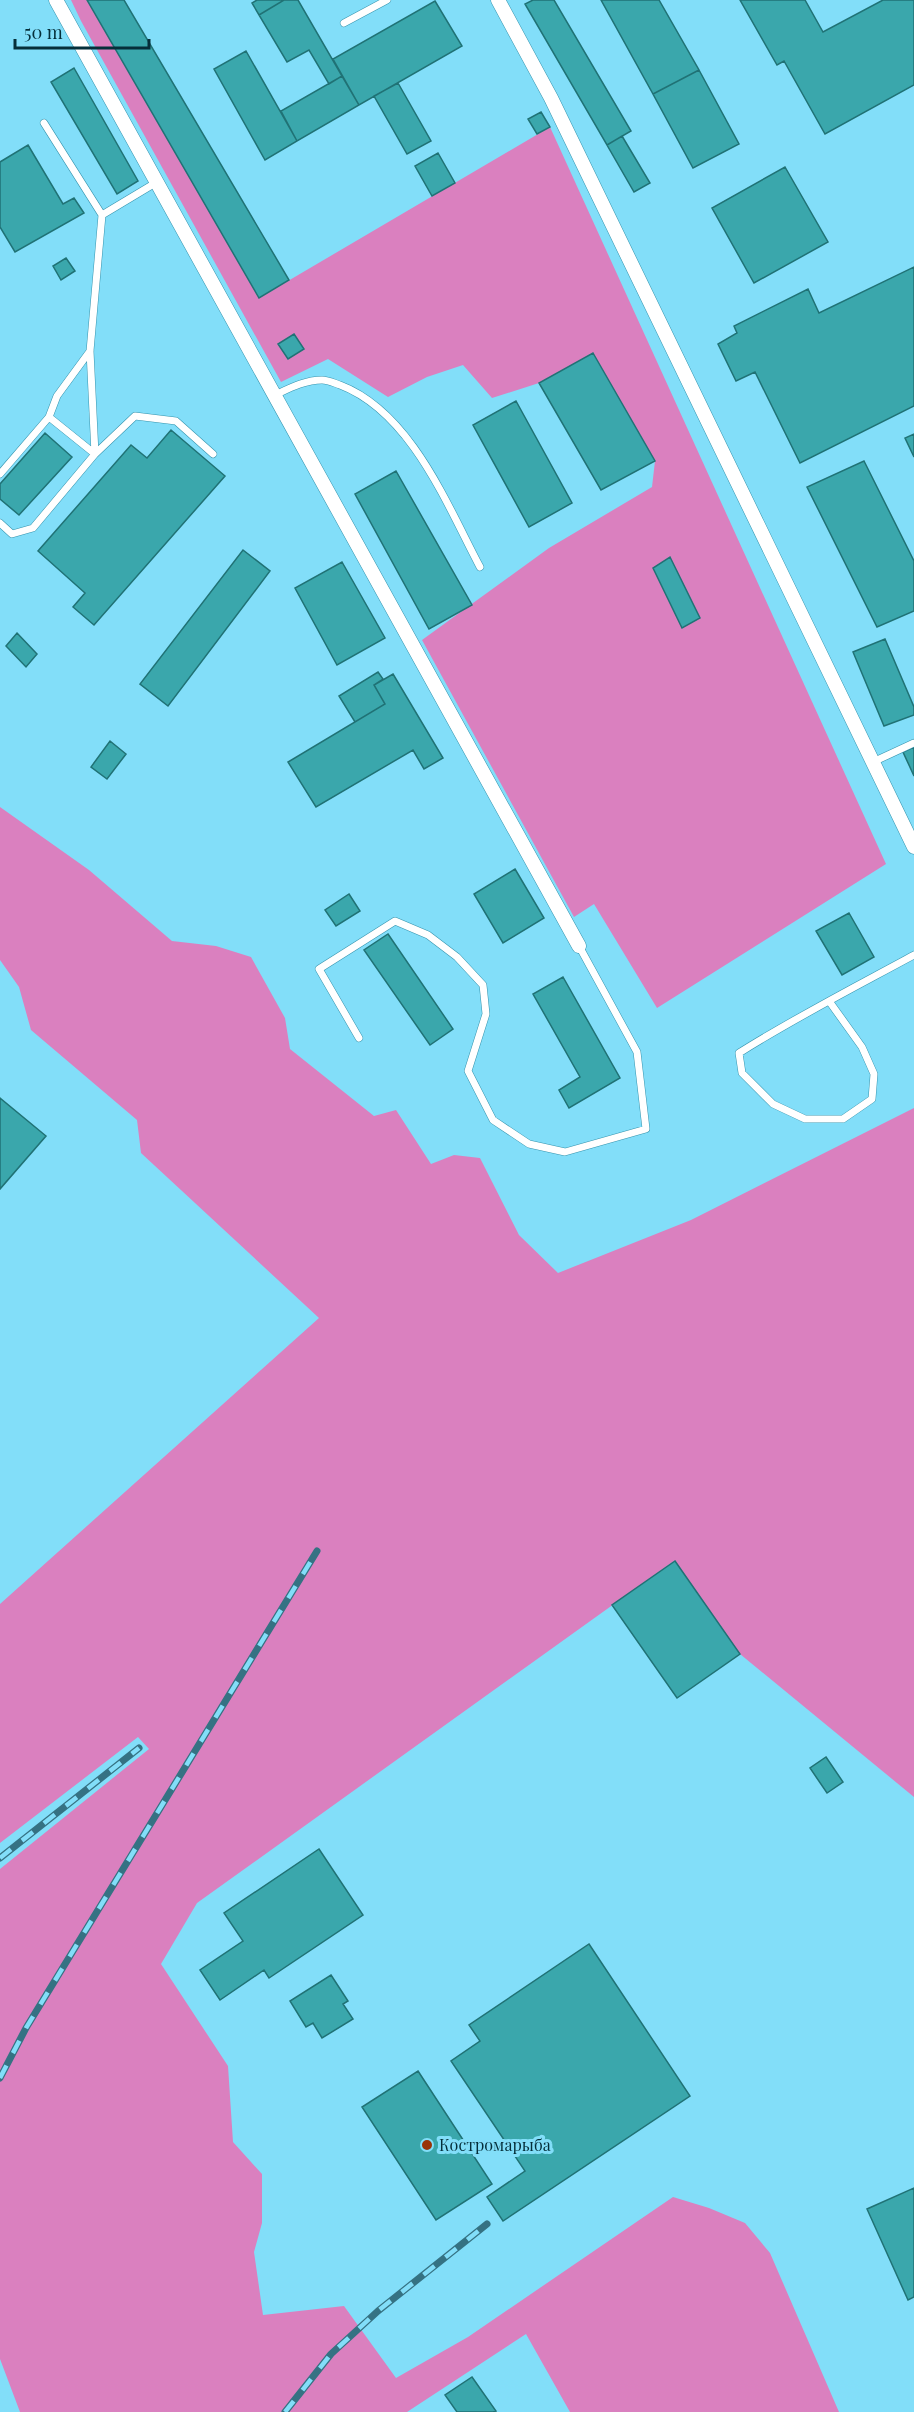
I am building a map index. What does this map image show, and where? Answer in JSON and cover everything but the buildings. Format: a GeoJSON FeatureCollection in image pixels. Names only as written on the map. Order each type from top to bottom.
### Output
{"type":"FeatureCollection","features":[{"type":"Feature","properties":{"kind":"street"},"geometry":{"type":"LineString","coordinates":[[56,0],[579,946]]}},
{"type":"Feature","properties":{"kind":"street"},"geometry":{"type":"LineString","coordinates":[[498,0],[551,98],[914,848]]}},
{"type":"Feature","properties":{"kind":"lane"},"geometry":{"type":"LineString","coordinates":[[344,23],[387,0]]}},
{"type":"Feature","properties":{"kind":"lane"},"geometry":{"type":"LineString","coordinates":[[44,123],[102,215],[90,351],[95,454]]}},
{"type":"Feature","properties":{"kind":"lane"},"geometry":{"type":"LineString","coordinates":[[102,215],[157,182]]}},
{"type":"Feature","properties":{"kind":"lane"},"geometry":{"type":"LineString","coordinates":[[0,474],[49,417],[57,396],[90,351]]}},
{"type":"Feature","properties":{"kind":"lane"},"geometry":{"type":"LineString","coordinates":[[274,395],[305,381],[325,380],[352,390],[379,409],[426,464],[480,567]]}},
{"type":"Feature","properties":{"kind":"lane"},"geometry":{"type":"LineString","coordinates":[[0,523],[12,534],[33,528],[95,454],[135,416],[176,422],[213,454]]}},
{"type":"Feature","properties":{"kind":"lane"},"geometry":{"type":"LineString","coordinates":[[49,417],[95,454]]}},
{"type":"Feature","properties":{"kind":"lane"},"geometry":{"type":"LineString","coordinates":[[873,762],[914,743]]}},
{"type":"Feature","properties":{"kind":"lane"},"geometry":{"type":"LineString","coordinates":[[359,1038],[319,969],[395,921],[428,935],[457,957],[483,985],[486,1014],[468,1071],[493,1120],[528,1144],[565,1152],[646,1129],[637,1052],[579,946]]}},
{"type":"Feature","properties":{"kind":"lane"},"geometry":{"type":"LineString","coordinates":[[829,1001],[862,1047],[874,1074],[872,1099],[843,1119],[805,1119],[772,1104],[742,1073],[739,1053],[778,1028],[914,955]]}},
{"type":"Feature","properties":{"kind":"shaded area"},"geometry":{"type":"Polygon","coordinates":[[[71,0],[87,0],[259,298],[550,127],[886,864],[657,1008],[594,904],[574,917],[422,640],[549,548],[652,487],[655,461],[593,353],[539,383],[492,398],[463,365],[427,377],[388,397],[328,359],[281,382],[71,0]]]}},
{"type":"Feature","properties":{"kind":"shaded area"},"geometry":{"type":"Polygon","coordinates":[[[0,807],[89,870],[172,941],[216,946],[251,957],[285,1018],[290,1049],[374,1116],[396,1110],[431,1164],[454,1155],[480,1158],[519,1235],[558,1273],[691,1220],[914,1108],[914,1797],[740,1654],[674,1561],[197,1903],[161,1964],[228,2066],[233,2142],[262,2174],[262,2223],[254,2252],[263,2315],[344,2306],[396,2378],[468,2337],[673,2197],[709,2208],[745,2223],[770,2253],[839,2412],[570,2412],[526,2334],[407,2412],[20,2412],[0,2359],[0,1869],[149,1749],[138,1737],[0,1843],[0,1604],[319,1318],[141,1153],[137,1120],[31,1030],[19,987],[0,960],[0,807]]]}},
{"type":"Feature","properties":{"kind":"railway"},"geometry":{"type":"LineString","coordinates":[[0,2078],[26,2028],[317,1551]]}},
{"type":"Feature","properties":{"kind":"railway"},"geometry":{"type":"LineString","coordinates":[[0,1858],[139,1748]]}},
{"type":"Feature","properties":{"kind":"railway"},"geometry":{"type":"LineString","coordinates":[[285,2412],[331,2354],[378,2311],[487,2224]]}},
{"type":"Feature","properties":{"kind":"place","name":"Костромарыба"},"geometry":{"type":"Point","coordinates":[427,2145]}}]}
